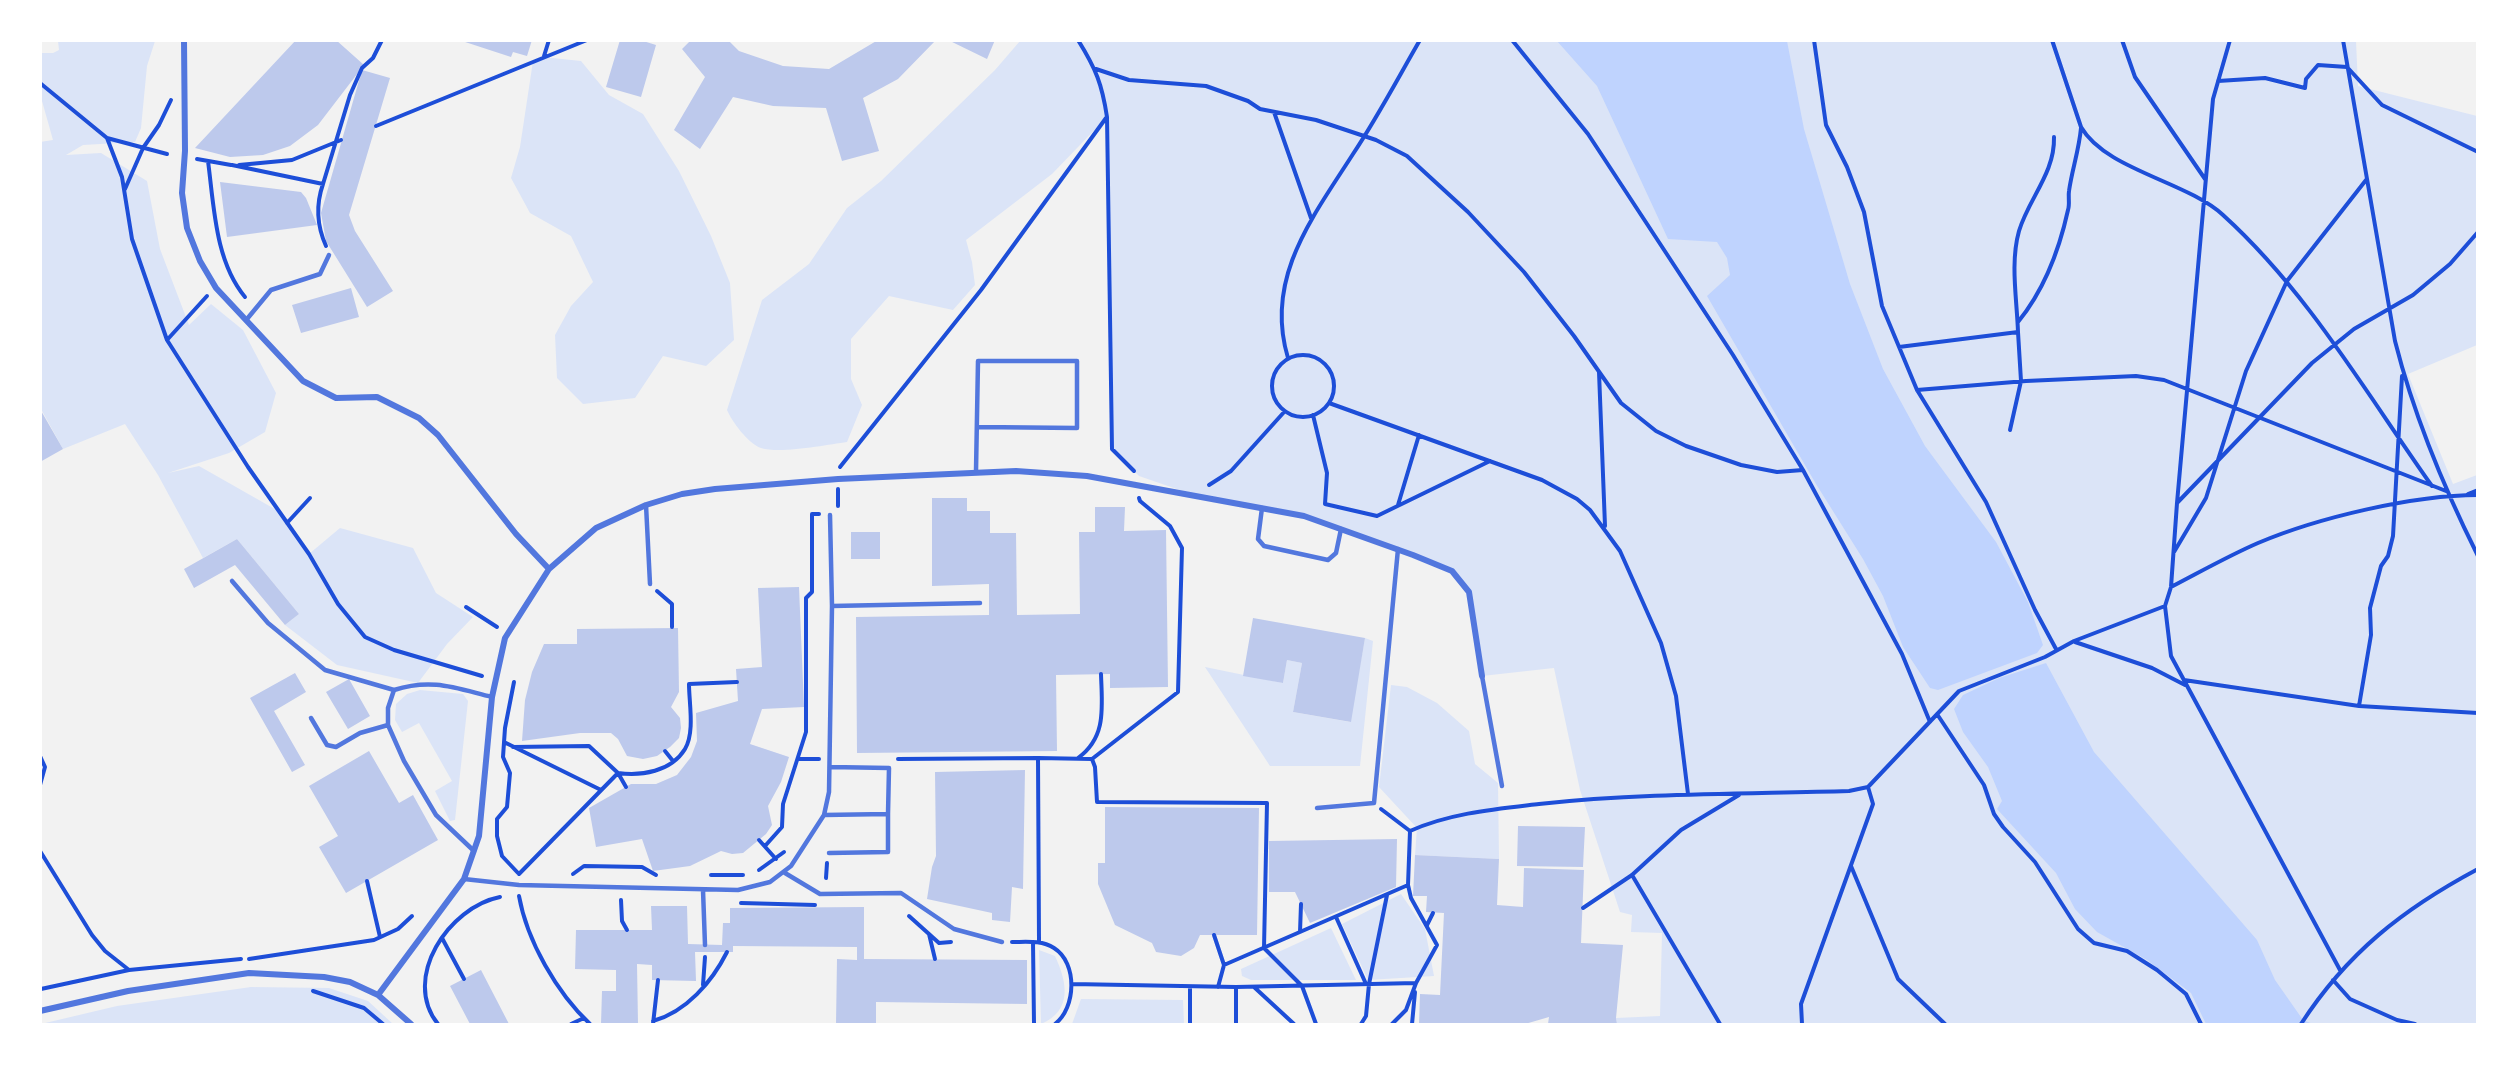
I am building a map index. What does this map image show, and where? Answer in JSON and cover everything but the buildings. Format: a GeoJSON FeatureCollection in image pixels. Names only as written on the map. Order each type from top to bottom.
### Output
{"type":"FeatureCollection","features":[{"type":"Feature","properties":{"kind":"street"},"geometry":{"type":"LineString","coordinates":[[184,40],[185,151],[182,193],[188,228],[200,261],[216,288],[303,381],[336,398],[377,397],[419,418],[438,435],[516,534],[549,569]]}},
{"type":"Feature","properties":{"kind":"street"},"geometry":{"type":"LineString","coordinates":[[378,995],[464,879],[474,851],[479,836],[483,803],[492,698],[505,638],[549,569],[596,528],[646,505],[682,494],[715,489],[838,479],[1016,471],[1087,476],[1263,508],[1341,529],[1452,571],[1469,592],[1482,676]]}},
{"type":"Feature","properties":{"kind":"street"},"geometry":{"type":"LineString","coordinates":[[40,1011],[128,991],[249,973],[324,977],[350,982],[378,995],[411,1024]]}},
{"type":"Feature","properties":{"kind":"lane"},"geometry":{"type":"LineString","coordinates":[[247,319],[271,290],[320,274],[329,255]]}},
{"type":"Feature","properties":{"kind":"lane"},"geometry":{"type":"LineString","coordinates":[[976,471],[978,360],[1077,362],[1077,428],[977,427]]}},
{"type":"Feature","properties":{"kind":"lane"},"geometry":{"type":"LineString","coordinates":[[646,505],[650,584]]}},
{"type":"Feature","properties":{"kind":"lane"},"geometry":{"type":"LineString","coordinates":[[1263,508],[1258,539],[1264,546],[1328,560],[1336,554],[1341,529]]}},
{"type":"Feature","properties":{"kind":"lane"},"geometry":{"type":"LineString","coordinates":[[464,879],[519,885],[738,890],[770,882],[785,873],[824,815],[829,792],[832,606],[830,515]]}},
{"type":"Feature","properties":{"kind":"lane"},"geometry":{"type":"LineString","coordinates":[[1317,808],[1374,803],[1398,549]]}},
{"type":"Feature","properties":{"kind":"lane"},"geometry":{"type":"LineString","coordinates":[[232,580],[268,623],[325,670],[394,690],[415,683],[462,688],[492,698]]}},
{"type":"Feature","properties":{"kind":"lane"},"geometry":{"type":"LineString","coordinates":[[832,606],[980,603]]}},
{"type":"Feature","properties":{"kind":"lane"},"geometry":{"type":"LineString","coordinates":[[1482,676],[1502,786]]}},
{"type":"Feature","properties":{"kind":"lane"},"geometry":{"type":"LineString","coordinates":[[394,690],[388,708],[388,724],[404,760],[436,815],[474,851]]}},
{"type":"Feature","properties":{"kind":"lane"},"geometry":{"type":"LineString","coordinates":[[311,718],[327,745],[336,747],[360,733],[388,724]]}},
{"type":"Feature","properties":{"kind":"lane"},"geometry":{"type":"LineString","coordinates":[[829,853],[888,852],[889,768],[830,767]]}},
{"type":"Feature","properties":{"kind":"lane"},"geometry":{"type":"LineString","coordinates":[[824,815],[888,814]]}},
{"type":"Feature","properties":{"kind":"lane"},"geometry":{"type":"LineString","coordinates":[[785,873],[820,894],[901,893],[954,929],[1002,942]]}},
{"type":"Feature","properties":{"kind":"lane"},"geometry":{"type":"LineString","coordinates":[[703,890],[705,945]]}},
{"type":"Feature","properties":{"kind":"path"},"geometry":{"type":"LineString","coordinates":[[329,255],[320,228],[318,199],[350,94],[362,68],[373,58],[382,40]]}},
{"type":"Feature","properties":{"kind":"path"},"geometry":{"type":"LineString","coordinates":[[543,57],[549,40]]}},
{"type":"Feature","properties":{"kind":"path"},"geometry":{"type":"LineString","coordinates":[[376,126],[586,40]]}},
{"type":"Feature","properties":{"kind":"path"},"geometry":{"type":"LineString","coordinates":[[1078,40],[1096,69],[1107,117],[1112,449],[1139,476]]}},
{"type":"Feature","properties":{"kind":"path"},"geometry":{"type":"LineString","coordinates":[[1288,358],[1282,338],[1282,291],[1298,245],[1311,219],[1420,40]]}},
{"type":"Feature","properties":{"kind":"path"},"geometry":{"type":"LineString","coordinates":[[1512,40],[1588,134],[1733,355],[1803,470],[1902,654],[1930,722]]}},
{"type":"Feature","properties":{"kind":"path"},"geometry":{"type":"LineString","coordinates":[[1814,40],[1826,125],[1847,167],[1863,212],[1882,306],[1917,390],[1986,502],[2035,610],[2056,650]]}},
{"type":"Feature","properties":{"kind":"path"},"geometry":{"type":"LineString","coordinates":[[2052,40],[2081,127],[2087,138],[2103,150],[2220,212],[2258,247],[2287,281],[2334,345],[2432,486]]}},
{"type":"Feature","properties":{"kind":"path"},"geometry":{"type":"LineString","coordinates":[[2122,40],[2135,77],[2206,180]]}},
{"type":"Feature","properties":{"kind":"path"},"geometry":{"type":"LineString","coordinates":[[2230,40],[2213,99],[2171,587],[2165,606],[2170,656],[2340,970]]}},
{"type":"Feature","properties":{"kind":"path"},"geometry":{"type":"LineString","coordinates":[[2343,40],[2388,310],[2403,371],[2448,497],[2478,556]]}},
{"type":"Feature","properties":{"kind":"path"},"geometry":{"type":"LineString","coordinates":[[2218,81],[2265,78],[2305,88],[2306,80],[2318,65],[2347,67],[2382,105],[2478,152]]}},
{"type":"Feature","properties":{"kind":"path"},"geometry":{"type":"LineString","coordinates":[[1096,69],[1129,80],[1206,86],[1248,101],[1260,109],[1316,120],[1364,135],[1407,156],[1468,212],[1524,272],[1621,403],[1656,431],[1686,446],[1741,465],[1777,472],[1803,470]]}},
{"type":"Feature","properties":{"kind":"path"},"geometry":{"type":"LineString","coordinates":[[124,189],[143,148],[159,125],[185,74]]}},
{"type":"Feature","properties":{"kind":"path"},"geometry":{"type":"LineString","coordinates":[[40,84],[107,138],[167,154]]}},
{"type":"Feature","properties":{"kind":"path"},"geometry":{"type":"LineString","coordinates":[[1274,111],[1311,219]]}},
{"type":"Feature","properties":{"kind":"path"},"geometry":{"type":"LineString","coordinates":[[839,468],[961,316],[1107,117]]}},
{"type":"Feature","properties":{"kind":"path"},"geometry":{"type":"LineString","coordinates":[[2018,322],[2030,307],[2058,253],[2061,232],[2069,208],[2069,193],[2081,127]]}},
{"type":"Feature","properties":{"kind":"path"},"geometry":{"type":"LineString","coordinates":[[2010,430],[2021,381],[2015,248],[2020,228],[2054,153],[2054,137]]}},
{"type":"Feature","properties":{"kind":"path"},"geometry":{"type":"LineString","coordinates":[[107,138],[122,177],[132,239],[167,340],[248,467],[309,554],[338,604],[365,637],[394,650],[482,676]]}},
{"type":"Feature","properties":{"kind":"path"},"geometry":{"type":"LineString","coordinates":[[232,165],[292,160],[341,140]]}},
{"type":"Feature","properties":{"kind":"path"},"geometry":{"type":"LineString","coordinates":[[194,159],[323,184]]}},
{"type":"Feature","properties":{"kind":"path"},"geometry":{"type":"LineString","coordinates":[[208,161],[217,227],[231,278],[255,309]]}},
{"type":"Feature","properties":{"kind":"path"},"geometry":{"type":"LineString","coordinates":[[2174,553],[2206,498],[2246,370],[2287,281],[2366,180]]}},
{"type":"Feature","properties":{"kind":"path"},"geometry":{"type":"LineString","coordinates":[[2177,503],[2312,363],[2354,329],[2413,295],[2450,264],[2478,232]]}},
{"type":"Feature","properties":{"kind":"path"},"geometry":{"type":"LineString","coordinates":[[167,340],[207,296]]}},
{"type":"Feature","properties":{"kind":"path"},"geometry":{"type":"LineString","coordinates":[[1899,347],[2018,332]]}},
{"type":"Feature","properties":{"kind":"path"},"geometry":{"type":"LineString","coordinates":[[1302,354],[1322,360],[1334,378],[1335,388],[1326,408],[1313,415],[1296,416],[1285,411],[1274,398],[1272,388],[1277,369],[1288,358],[1302,354]]}},
{"type":"Feature","properties":{"kind":"path"},"geometry":{"type":"LineString","coordinates":[[1598,369],[1605,527]]}},
{"type":"Feature","properties":{"kind":"path"},"geometry":{"type":"LineString","coordinates":[[2360,706],[2371,635],[2370,608],[2381,566],[2388,556],[2393,536],[2393,506],[2403,371]]}},
{"type":"Feature","properties":{"kind":"path"},"geometry":{"type":"LineString","coordinates":[[1917,390],[2021,381],[2136,376],[2164,380],[2446,491]]}},
{"type":"Feature","properties":{"kind":"path"},"geometry":{"type":"LineString","coordinates":[[1329,402],[1556,486],[1590,510],[1605,527],[1620,551],[1660,643],[1676,696],[1688,794]]}},
{"type":"Feature","properties":{"kind":"path"},"geometry":{"type":"LineString","coordinates":[[1194,495],[1231,471],[1285,411]]}},
{"type":"Feature","properties":{"kind":"path"},"geometry":{"type":"LineString","coordinates":[[1313,415],[1327,473],[1325,504],[1319,522]]}},
{"type":"Feature","properties":{"kind":"path"},"geometry":{"type":"LineString","coordinates":[[1398,506],[1419,435]]}},
{"type":"Feature","properties":{"kind":"path"},"geometry":{"type":"LineString","coordinates":[[1325,504],[1377,516],[1490,461]]}},
{"type":"Feature","properties":{"kind":"path"},"geometry":{"type":"LineString","coordinates":[[2464,495],[2478,490]]}},
{"type":"Feature","properties":{"kind":"path"},"geometry":{"type":"LineString","coordinates":[[765,846],[782,827],[783,804],[806,732],[806,598],[812,592],[812,514],[838,515],[838,495]]}},
{"type":"Feature","properties":{"kind":"path"},"geometry":{"type":"LineString","coordinates":[[2171,587],[2257,543],[2300,527],[2393,506],[2448,497],[2478,495]]}},
{"type":"Feature","properties":{"kind":"path"},"geometry":{"type":"LineString","coordinates":[[287,523],[310,498]]}},
{"type":"Feature","properties":{"kind":"path"},"geometry":{"type":"LineString","coordinates":[[887,759],[1092,759],[1178,692],[1182,548],[1170,526],[1140,501]]}},
{"type":"Feature","properties":{"kind":"path"},"geometry":{"type":"LineString","coordinates":[[650,584],[672,604],[672,627]]}},
{"type":"Feature","properties":{"kind":"path"},"geometry":{"type":"LineString","coordinates":[[1410,831],[1445,819],[1500,809],[1597,798],[1849,791],[1868,787],[1959,691],[2045,657],[2074,641],[2165,606]]}},
{"type":"Feature","properties":{"kind":"path"},"geometry":{"type":"LineString","coordinates":[[466,607],[498,627]]}},
{"type":"Feature","properties":{"kind":"path"},"geometry":{"type":"LineString","coordinates":[[2074,641],[2152,668],[2187,686]]}},
{"type":"Feature","properties":{"kind":"path"},"geometry":{"type":"LineString","coordinates":[[1078,759],[1090,750],[1100,727],[1101,674]]}},
{"type":"Feature","properties":{"kind":"path"},"geometry":{"type":"LineString","coordinates":[[2183,680],[2360,706],[2478,713]]}},
{"type":"Feature","properties":{"kind":"path"},"geometry":{"type":"LineString","coordinates":[[514,682],[503,757],[510,773],[507,807],[497,819],[497,836],[502,856],[519,874],[530,874]]}},
{"type":"Feature","properties":{"kind":"path"},"geometry":{"type":"LineString","coordinates":[[618,773],[638,775],[658,770],[673,761],[685,749],[690,730],[689,684],[737,682]]}},
{"type":"Feature","properties":{"kind":"path"},"geometry":{"type":"LineString","coordinates":[[1937,714],[1984,785],[1994,814],[2035,862],[2078,929],[2094,943],[2127,951],[2157,970],[2186,994],[2201,1024]]}},
{"type":"Feature","properties":{"kind":"path"},"geometry":{"type":"LineString","coordinates":[[504,742],[601,790]]}},
{"type":"Feature","properties":{"kind":"path"},"geometry":{"type":"LineString","coordinates":[[513,747],[589,746],[618,773],[626,787]]}},
{"type":"Feature","properties":{"kind":"path"},"geometry":{"type":"LineString","coordinates":[[665,751],[673,761]]}},
{"type":"Feature","properties":{"kind":"path"},"geometry":{"type":"LineString","coordinates":[[40,756],[45,767],[40,785]]}},
{"type":"Feature","properties":{"kind":"path"},"geometry":{"type":"LineString","coordinates":[[1034,1024],[1038,758]]}},
{"type":"Feature","properties":{"kind":"path"},"geometry":{"type":"LineString","coordinates":[[799,759],[820,759],[818,771]]}},
{"type":"Feature","properties":{"kind":"path"},"geometry":{"type":"LineString","coordinates":[[1092,759],[1095,768],[1097,802],[1266,803],[1264,948],[1302,986],[1316,1024]]}},
{"type":"Feature","properties":{"kind":"path"},"geometry":{"type":"LineString","coordinates":[[519,874],[618,773]]}},
{"type":"Feature","properties":{"kind":"path"},"geometry":{"type":"LineString","coordinates":[[1802,1024],[1801,1004],[1873,804],[1868,787]]}},
{"type":"Feature","properties":{"kind":"path"},"geometry":{"type":"LineString","coordinates":[[1583,908],[1632,875],[1681,830],[1739,794]]}},
{"type":"Feature","properties":{"kind":"path"},"geometry":{"type":"LineString","coordinates":[[1374,803],[1410,831]]}},
{"type":"Feature","properties":{"kind":"path"},"geometry":{"type":"LineString","coordinates":[[1410,831],[1408,885],[1411,898],[1437,945]]}},
{"type":"Feature","properties":{"kind":"path"},"geometry":{"type":"LineString","coordinates":[[759,840],[776,858],[785,873]]}},
{"type":"Feature","properties":{"kind":"path"},"geometry":{"type":"LineString","coordinates":[[701,875],[744,875],[760,870],[786,850]]}},
{"type":"Feature","properties":{"kind":"path"},"geometry":{"type":"LineString","coordinates":[[40,851],[92,936],[105,951],[129,970]]}},
{"type":"Feature","properties":{"kind":"path"},"geometry":{"type":"LineString","coordinates":[[572,875],[584,866],[642,867],[657,875]]}},
{"type":"Feature","properties":{"kind":"path"},"geometry":{"type":"LineString","coordinates":[[1851,866],[1898,979],[1945,1024]]}},
{"type":"Feature","properties":{"kind":"path"},"geometry":{"type":"LineString","coordinates":[[2302,1022],[2340,970],[2405,912],[2478,869]]}},
{"type":"Feature","properties":{"kind":"path"},"geometry":{"type":"LineString","coordinates":[[1632,875],[1720,1024]]}},
{"type":"Feature","properties":{"kind":"path"},"geometry":{"type":"LineString","coordinates":[[367,881],[380,937]]}},
{"type":"Feature","properties":{"kind":"path"},"geometry":{"type":"LineString","coordinates":[[1224,965],[1408,885]]}},
{"type":"Feature","properties":{"kind":"path"},"geometry":{"type":"LineString","coordinates":[[1360,1024],[1366,1016],[1367,984],[1387,894]]}},
{"type":"Feature","properties":{"kind":"path"},"geometry":{"type":"LineString","coordinates":[[438,1024],[430,1015],[426,1001],[426,976],[431,956],[457,918],[480,903],[498,897],[519,897],[547,970],[590,1024]]}},
{"type":"Feature","properties":{"kind":"path"},"geometry":{"type":"LineString","coordinates":[[621,900],[622,921],[627,930]]}},
{"type":"Feature","properties":{"kind":"path"},"geometry":{"type":"LineString","coordinates":[[1300,932],[1301,904]]}},
{"type":"Feature","properties":{"kind":"path"},"geometry":{"type":"LineString","coordinates":[[1426,926],[1434,913]]}},
{"type":"Feature","properties":{"kind":"path"},"geometry":{"type":"LineString","coordinates":[[41,989],[129,970],[213,960],[248,959],[374,940],[398,928],[412,916]]}},
{"type":"Feature","properties":{"kind":"path"},"geometry":{"type":"LineString","coordinates":[[1336,917],[1367,984]]}},
{"type":"Feature","properties":{"kind":"path"},"geometry":{"type":"LineString","coordinates":[[929,934],[935,959]]}},
{"type":"Feature","properties":{"kind":"path"},"geometry":{"type":"LineString","coordinates":[[1214,935],[1224,965],[1218,987]]}},
{"type":"Feature","properties":{"kind":"path"},"geometry":{"type":"LineString","coordinates":[[442,937],[464,979]]}},
{"type":"Feature","properties":{"kind":"path"},"geometry":{"type":"LineString","coordinates":[[1002,942],[1036,942],[1056,949],[1064,960],[1072,984],[1069,1004],[1061,1020],[1055,1024]]}},
{"type":"Feature","properties":{"kind":"path"},"geometry":{"type":"LineString","coordinates":[[1437,945],[1443,944]]}},
{"type":"Feature","properties":{"kind":"path"},"geometry":{"type":"LineString","coordinates":[[1392,1024],[1406,1010],[1416,982],[1437,945]]}},
{"type":"Feature","properties":{"kind":"path"},"geometry":{"type":"LineString","coordinates":[[653,1023],[681,1008],[717,972],[727,952]]}},
{"type":"Feature","properties":{"kind":"path"},"geometry":{"type":"LineString","coordinates":[[703,986],[705,954]]}},
{"type":"Feature","properties":{"kind":"path"},"geometry":{"type":"LineString","coordinates":[[2333,980],[2350,999],[2397,1020],[2415,1024]]}},
{"type":"Feature","properties":{"kind":"path"},"geometry":{"type":"LineString","coordinates":[[653,1023],[658,981]]}},
{"type":"Feature","properties":{"kind":"path"},"geometry":{"type":"LineString","coordinates":[[1072,984],[1236,987],[1416,982]]}},
{"type":"Feature","properties":{"kind":"path"},"geometry":{"type":"LineString","coordinates":[[1412,1024],[1416,982]]}},
{"type":"Feature","properties":{"kind":"path"},"geometry":{"type":"LineString","coordinates":[[1253,986],[1294,1024]]}},
{"type":"Feature","properties":{"kind":"path"},"geometry":{"type":"LineString","coordinates":[[1190,987],[1190,1024]]}},
{"type":"Feature","properties":{"kind":"path"},"geometry":{"type":"LineString","coordinates":[[1236,987],[1236,1024]]}},
{"type":"Feature","properties":{"kind":"path"},"geometry":{"type":"LineString","coordinates":[[304,990],[364,1008],[383,1024]]}},
{"type":"Feature","properties":{"kind":"path"},"geometry":{"type":"LineString","coordinates":[[571,1024],[584,1018]]}},
{"type":"Feature","properties":{"kind":"shaded area"},"geometry":{"type":"Polygon","coordinates":[[[58,41],[155,41],[147,66],[141,128],[135,142],[83,145],[66,155],[101,153],[147,181],[160,249],[189,325],[211,304],[243,330],[276,393],[265,432],[229,453],[168,473],[199,466],[280,512],[309,554],[340,528],[413,548],[436,593],[473,617],[447,644],[418,683],[337,665],[285,625],[299,614],[237,539],[203,558],[158,475],[125,424],[63,449],[41,409],[40,142],[53,140],[42,101],[40,53],[53,53],[59,50],[58,41]]]}},
{"type":"Feature","properties":{"kind":"shaded area"},"geometry":{"type":"Polygon","coordinates":[[[1020,41],[2356,41],[2358,86],[2477,116],[2477,345],[2408,374],[2453,484],[2477,475],[2477,1024],[1617,1024],[1616,1018],[1660,1016],[1662,933],[1631,932],[1632,915],[1620,912],[1580,790],[1554,668],[1482,676],[1469,592],[1452,571],[1304,516],[1194,495],[1139,476],[1112,449],[1106,118],[1052,174],[966,240],[975,285],[953,310],[889,296],[851,339],[851,379],[862,405],[847,442],[769,450],[751,442],[741,432],[727,410],[762,300],[809,264],[847,208],[881,181],[995,70],[1020,41]]]}},
{"type":"Feature","properties":{"kind":"shaded area"},"geometry":{"type":"Polygon","coordinates":[[[543,57],[581,61],[609,95],[643,114],[679,171],[711,236],[730,283],[734,340],[706,366],[663,356],[635,398],[583,404],[557,378],[555,335],[571,306],[593,282],[571,236],[530,213],[511,178],[520,147],[533,61],[543,57]]]}},
{"type":"Feature","properties":{"kind":"shaded area"},"geometry":{"type":"Polygon","coordinates":[[[1365,638],[1373,641],[1360,766],[1270,766],[1205,667],[1283,683],[1287,660],[1302,663],[1293,712],[1350,722],[1365,638]]]}},
{"type":"Feature","properties":{"kind":"shaded area"},"geometry":{"type":"Polygon","coordinates":[[[1391,685],[1407,687],[1437,703],[1469,731],[1475,764],[1498,783],[1499,859],[1415,855],[1417,828],[1379,787],[1391,685]]]}},
{"type":"Feature","properties":{"kind":"shaded area"},"geometry":{"type":"Polygon","coordinates":[[[420,690],[463,694],[468,701],[455,820],[450,821],[435,791],[452,781],[419,723],[402,732],[395,720],[396,704],[407,694],[420,690]]]}},
{"type":"Feature","properties":{"kind":"shaded area"},"geometry":{"type":"Polygon","coordinates":[[[1401,894],[1425,929],[1434,976],[1368,980],[1342,924],[1401,894]]]}},
{"type":"Feature","properties":{"kind":"shaded area"},"geometry":{"type":"Polygon","coordinates":[[[1331,928],[1356,980],[1251,980],[1242,976],[1241,969],[1331,928]]]}},
{"type":"Feature","properties":{"kind":"shaded area"},"geometry":{"type":"Polygon","coordinates":[[[1039,950],[1055,956],[1064,985],[1063,1003],[1051,1018],[1041,1024],[1039,950]]]}},
{"type":"Feature","properties":{"kind":"shaded area"},"geometry":{"type":"Polygon","coordinates":[[[251,987],[329,988],[368,1001],[393,1024],[41,1024],[117,1006],[251,987]]]}},
{"type":"Feature","properties":{"kind":"shaded area"},"geometry":{"type":"Polygon","coordinates":[[[1081,999],[1183,1000],[1184,1024],[1072,1024],[1081,999]]]}},
{"type":"Feature","properties":{"kind":"water"},"geometry":{"type":"Polygon","coordinates":[[[1557,41],[1787,41],[1804,129],[1850,284],[1883,369],[1925,446],[1996,542],[2028,602],[2043,645],[2037,653],[1938,690],[1930,688],[1903,647],[1883,596],[1863,559],[1816,484],[1707,296],[1730,275],[1727,258],[1717,242],[1668,239],[1597,86],[1557,41]]]}},
{"type":"Feature","properties":{"kind":"water"},"geometry":{"type":"Polygon","coordinates":[[[2046,663],[2094,752],[2257,940],[2275,980],[2303,1020],[2313,1024],[2206,1024],[2191,993],[2147,960],[2097,932],[2075,909],[2056,873],[1997,809],[2002,801],[1988,767],[1963,732],[1954,709],[1963,695],[1999,678],[2046,663]]]}}]}
